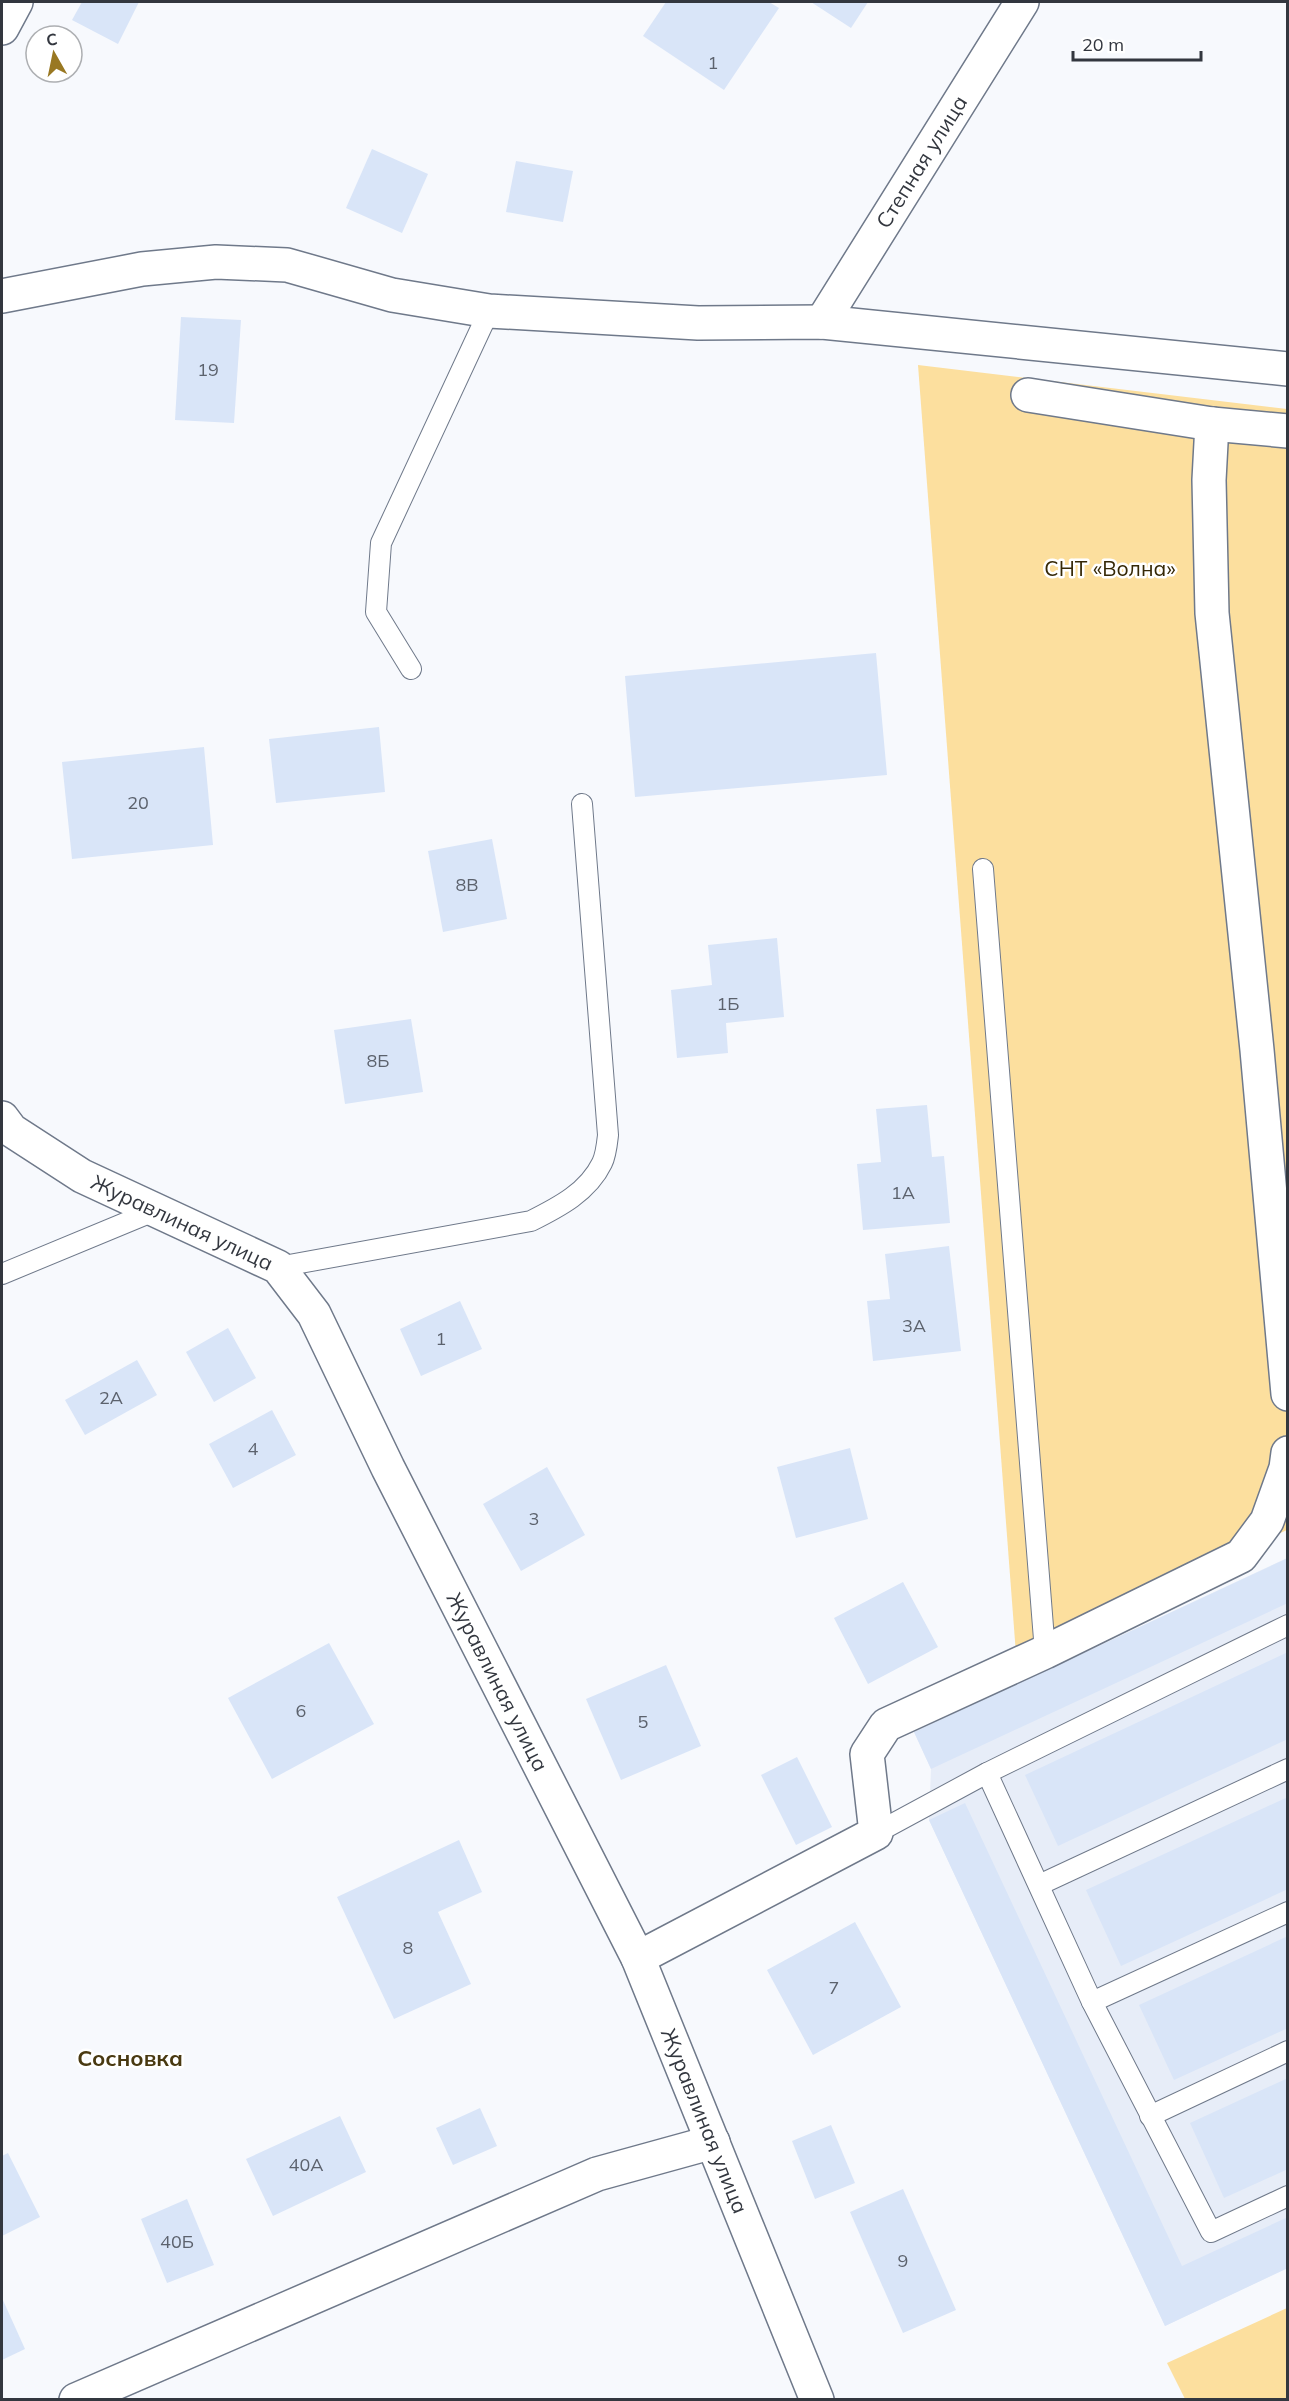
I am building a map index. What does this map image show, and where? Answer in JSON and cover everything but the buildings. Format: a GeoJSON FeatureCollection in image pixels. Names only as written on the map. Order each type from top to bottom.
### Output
{"type":"FeatureCollection","features":[{"type":"Feature","properties":{"kind":"street"},"geometry":{"type":"LineString","coordinates":[[2,28],[16,2]]}},
{"type":"Feature","properties":{"kind":"street","name":"Степная улица"},"geometry":{"type":"LineString","coordinates":[[822,322],[1022,2]]}},
{"type":"Feature","properties":{"kind":"street"},"geometry":{"type":"LineString","coordinates":[[2,296],[142,269],[216,262],[287,265],[392,295],[489,311],[698,323],[822,322],[1287,369]]}},
{"type":"Feature","properties":{"kind":"street"},"geometry":{"type":"LineString","coordinates":[[1028,395],[1212,424],[1287,431]]}},
{"type":"Feature","properties":{"kind":"street"},"geometry":{"type":"LineString","coordinates":[[1212,424],[1209,480],[1212,613],[1257,1050],[1287,1394]]}},
{"type":"Feature","properties":{"kind":"street","name":"Журавлиная улица"},"geometry":{"type":"LineString","coordinates":[[2,1118],[11,1130],[82,1176],[278,1267],[314,1314],[388,1468],[638,1958],[817,2400]]}},
{"type":"Feature","properties":{"kind":"street"},"geometry":{"type":"LineString","coordinates":[[638,1958],[876,1833],[867,1754],[886,1725],[1045,1652],[1241,1556],[1267,1521],[1286,1468],[1287,1453]]}},
{"type":"Feature","properties":{"kind":"street"},"geometry":{"type":"LineString","coordinates":[[76,2400],[597,2174],[713,2142]]}},
{"type":"Feature","properties":{"kind":"lane"},"geometry":{"type":"LineString","coordinates":[[411,669],[376,612],[381,543],[489,311]]}},
{"type":"Feature","properties":{"kind":"lane"},"geometry":{"type":"LineString","coordinates":[[278,1267],[531,1221],[566,1204],[603,1162],[608,1135],[582,804]]}},
{"type":"Feature","properties":{"kind":"lane"},"geometry":{"type":"LineString","coordinates":[[984,869],[1045,1652]]}},
{"type":"Feature","properties":{"kind":"lane"},"geometry":{"type":"LineString","coordinates":[[2,1274],[154,1211]]}},
{"type":"Feature","properties":{"kind":"lane"},"geometry":{"type":"LineString","coordinates":[[876,1833],[987,1773],[1287,1625]]}},
{"type":"Feature","properties":{"kind":"lane"},"geometry":{"type":"LineString","coordinates":[[1039,1886],[1287,1768]]}},
{"type":"Feature","properties":{"kind":"lane"},"geometry":{"type":"LineString","coordinates":[[987,1773],[1092,2002],[1210,2232],[1287,2196]]}},
{"type":"Feature","properties":{"kind":"lane"},"geometry":{"type":"LineString","coordinates":[[1092,2002],[1287,1912]]}},
{"type":"Feature","properties":{"kind":"lane"},"geometry":{"type":"LineString","coordinates":[[1150,2116],[1287,2051]]}},
{"type":"Feature","properties":{"kind":"shaded area"},"geometry":{"type":"Polygon","coordinates":[[[1287,1558],[1287,2268],[1165,2326],[929,1820],[931,1769],[914,1732],[1287,1558]]]}},
{"type":"Feature","properties":{"kind":"green space","name":"СНТ «Волна»"},"geometry":{"type":"Polygon","coordinates":[[[918,365],[1287,409],[1287,1530],[1016,1654],[918,365]]]}},
{"type":"Feature","properties":{"kind":"green space"},"geometry":{"type":"Polygon","coordinates":[[[1287,2308],[1287,2399],[1185,2399],[1167,2363],[1287,2308]]]}},
{"type":"Feature","properties":{"kind":"district","name":"Сосновка"},"geometry":{"type":"Point","coordinates":[130,2058]}}]}
